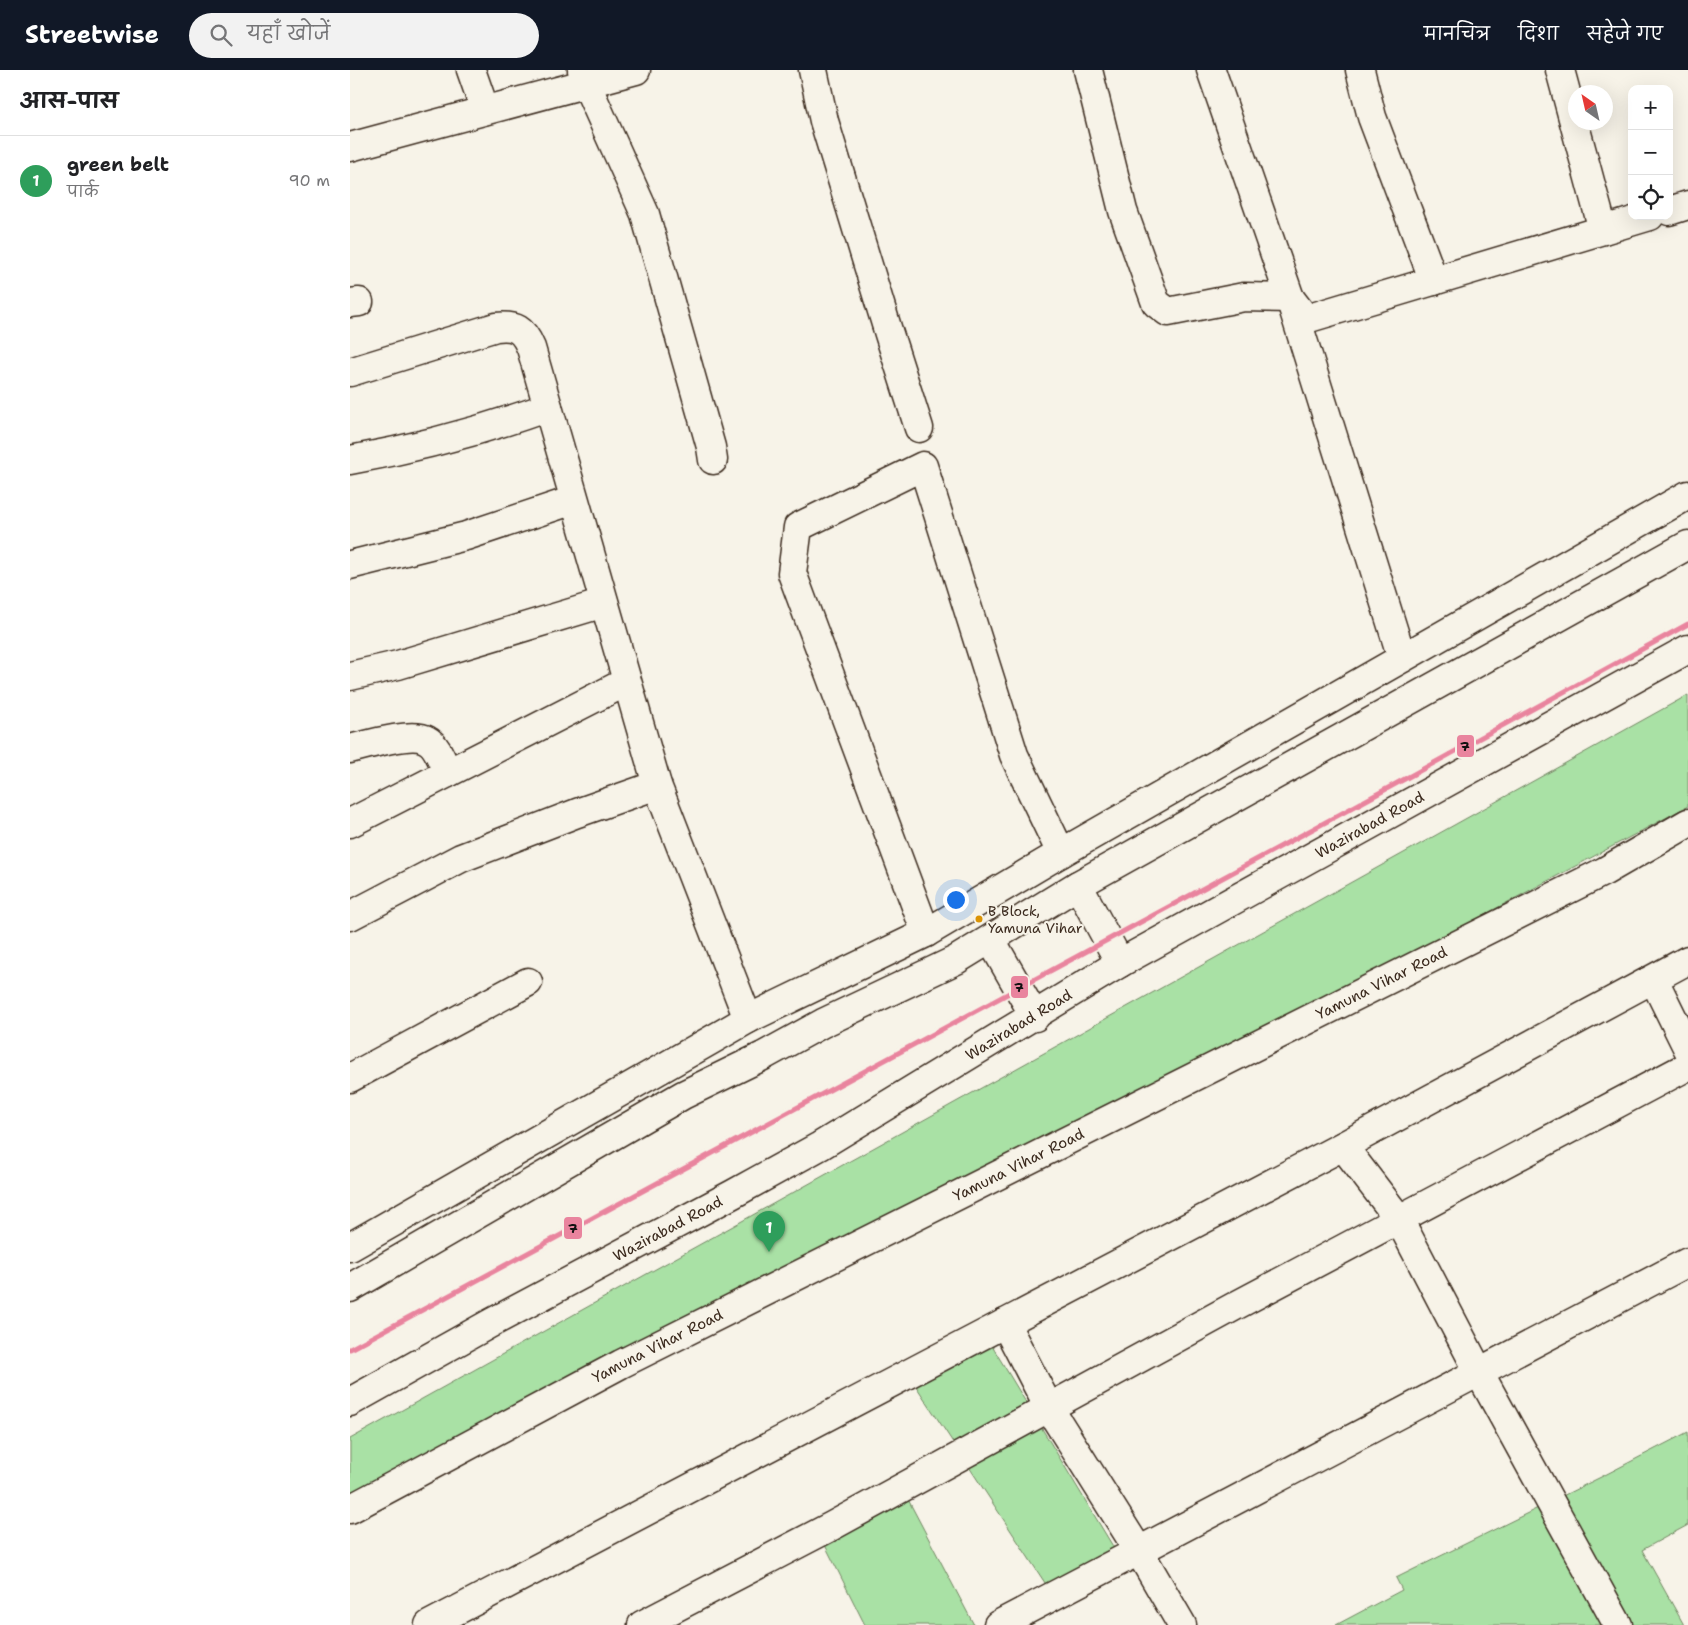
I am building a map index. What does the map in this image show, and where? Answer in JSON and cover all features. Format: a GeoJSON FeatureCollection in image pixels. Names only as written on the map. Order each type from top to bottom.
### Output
{"type":"FeatureCollection","features":[{"type":"Feature","properties":{"kind":"main road"},"geometry":{"type":"LineString","coordinates":[[472,70],[485,110]]}},
{"type":"Feature","properties":{"kind":"main road"},"geometry":{"type":"LineString","coordinates":[[350,147],[485,110],[584,76],[636,70]]}},
{"type":"Feature","properties":{"kind":"main road"},"geometry":{"type":"LineString","coordinates":[[813,70],[824,120],[919,428]]}},
{"type":"Feature","properties":{"kind":"main road"},"geometry":{"type":"LineString","coordinates":[[1088,70],[1123,211],[1156,303],[1168,312],[1244,298],[1290,298]]}},
{"type":"Feature","properties":{"kind":"main road"},"geometry":{"type":"LineString","coordinates":[[1211,70],[1290,298],[1402,658]]}},
{"type":"Feature","properties":{"kind":"main road"},"geometry":{"type":"LineString","coordinates":[[1360,70],[1372,117],[1434,281]]}},
{"type":"Feature","properties":{"kind":"main road"},"geometry":{"type":"LineString","coordinates":[[1560,70],[1603,230]]}},
{"type":"Feature","properties":{"kind":"main road"},"geometry":{"type":"LineString","coordinates":[[584,76],[645,214],[711,447],[712,460]]}},
{"type":"Feature","properties":{"kind":"main road"},"geometry":{"type":"LineString","coordinates":[[1673,209],[1688,205]]}},
{"type":"Feature","properties":{"kind":"main road"},"geometry":{"type":"LineString","coordinates":[[1290,298],[1306,319],[1637,220]]}},
{"type":"Feature","properties":{"kind":"main road"},"geometry":{"type":"LineString","coordinates":[[350,372],[496,327],[510,326],[526,336],[656,785],[748,1019]]}},
{"type":"Feature","properties":{"kind":"main road"},"geometry":{"type":"LineString","coordinates":[[350,460],[385,454],[489,426],[548,407]]}},
{"type":"Feature","properties":{"kind":"main road"},"geometry":{"type":"LineString","coordinates":[[926,933],[792,573],[798,528],[923,466],[1014,755],[1061,853]]}},
{"type":"Feature","properties":{"kind":"main road"},"geometry":{"type":"LineString","coordinates":[[350,1247],[748,1019],[926,933],[1061,853],[1688,496]]}},
{"type":"Feature","properties":{"kind":"main road"},"geometry":{"type":"LineString","coordinates":[[350,564],[466,536],[574,500]]}},
{"type":"Feature","properties":{"kind":"main road"},"geometry":{"type":"LineString","coordinates":[[350,1288],[682,1095],[763,1056],[823,1023],[939,969],[991,940],[1078,885],[1688,545]]}},
{"type":"Feature","properties":{"kind":"main road"},"geometry":{"type":"LineString","coordinates":[[350,676],[398,665],[604,603]]}},
{"type":"Feature","properties":{"kind":"main road","name":"Wazirabad Road"},"geometry":{"type":"LineString","coordinates":[[350,1402],[491,1323],[811,1151],[1035,1017],[1120,963],[1688,649]]}},
{"type":"Feature","properties":{"kind":"main road"},"geometry":{"type":"LineString","coordinates":[[350,822],[626,682]]}},
{"type":"Feature","properties":{"kind":"main road"},"geometry":{"type":"LineString","coordinates":[[350,749],[396,739],[417,737],[427,739],[433,745],[448,773]]}},
{"type":"Feature","properties":{"kind":"main road"},"geometry":{"type":"LineString","coordinates":[[350,916],[461,858],[656,785]]}},
{"type":"Feature","properties":{"kind":"main road","name":"Yamuna Vihar Road"},"geometry":{"type":"LineString","coordinates":[[350,1509],[621,1364],[1606,871],[1688,823]]}},
{"type":"Feature","properties":{"kind":"main road"},"geometry":{"type":"LineString","coordinates":[[1078,885],[1120,963]]}},
{"type":"Feature","properties":{"kind":"main road"},"geometry":{"type":"LineString","coordinates":[[991,940],[1035,1017]]}},
{"type":"Feature","properties":{"kind":"main road"},"geometry":{"type":"LineString","coordinates":[[429,1625],[1343,1146],[1688,960]]}},
{"type":"Feature","properties":{"kind":"main road"},"geometry":{"type":"LineString","coordinates":[[1654,980],[1688,1049]]}},
{"type":"Feature","properties":{"kind":"main road"},"geometry":{"type":"LineString","coordinates":[[350,1078],[528,982]]}},
{"type":"Feature","properties":{"kind":"main road"},"geometry":{"type":"LineString","coordinates":[[642,1625],[832,1526],[1237,1305],[1688,1066]]}},
{"type":"Feature","properties":{"kind":"main road"},"geometry":{"type":"LineString","coordinates":[[1343,1146],[1399,1219],[1479,1372],[1618,1625]]}},
{"type":"Feature","properties":{"kind":"main road"},"geometry":{"type":"LineString","coordinates":[[998,1625],[1688,1262]]}},
{"type":"Feature","properties":{"kind":"main road"},"geometry":{"type":"LineString","coordinates":[[1005,1323],[1049,1408],[1139,1551],[1182,1625]]}},
{"type":"Feature","properties":{"kind":"green space"},"geometry":{"type":"Polygon","coordinates":[[[1688,695],[1688,806],[350,1520],[350,1439],[1688,695]]]}},
{"type":"Feature","properties":{"kind":"green space"},"geometry":{"type":"Polygon","coordinates":[[[992,1346],[1117,1553],[1049,1589],[914,1383],[949,1363],[992,1346]]]}},
{"type":"Feature","properties":{"kind":"green space"},"geometry":{"type":"Polygon","coordinates":[[[1688,1432],[1688,1525],[1642,1550],[1684,1625],[1336,1625],[1402,1590],[1396,1578],[1688,1432]]]}},
{"type":"Feature","properties":{"kind":"green space"},"geometry":{"type":"Polygon","coordinates":[[[902,1488],[974,1625],[865,1625],[819,1533],[902,1488]]]}},
{"type":"Feature","properties":{"kind":"transit line","name":"7"},"geometry":{"type":"LineString","coordinates":[[350,1349],[1348,810],[1688,624]]}},
{"type":"Feature","properties":{"kind":"place","name":"B Block, Yamuna Vihar"},"geometry":{"type":"Point","coordinates":[979,919]}},
{"type":"Feature","properties":{"kind":"place","name":"green belt"},"geometry":{"type":"Point","coordinates":[769,1252]}}]}
